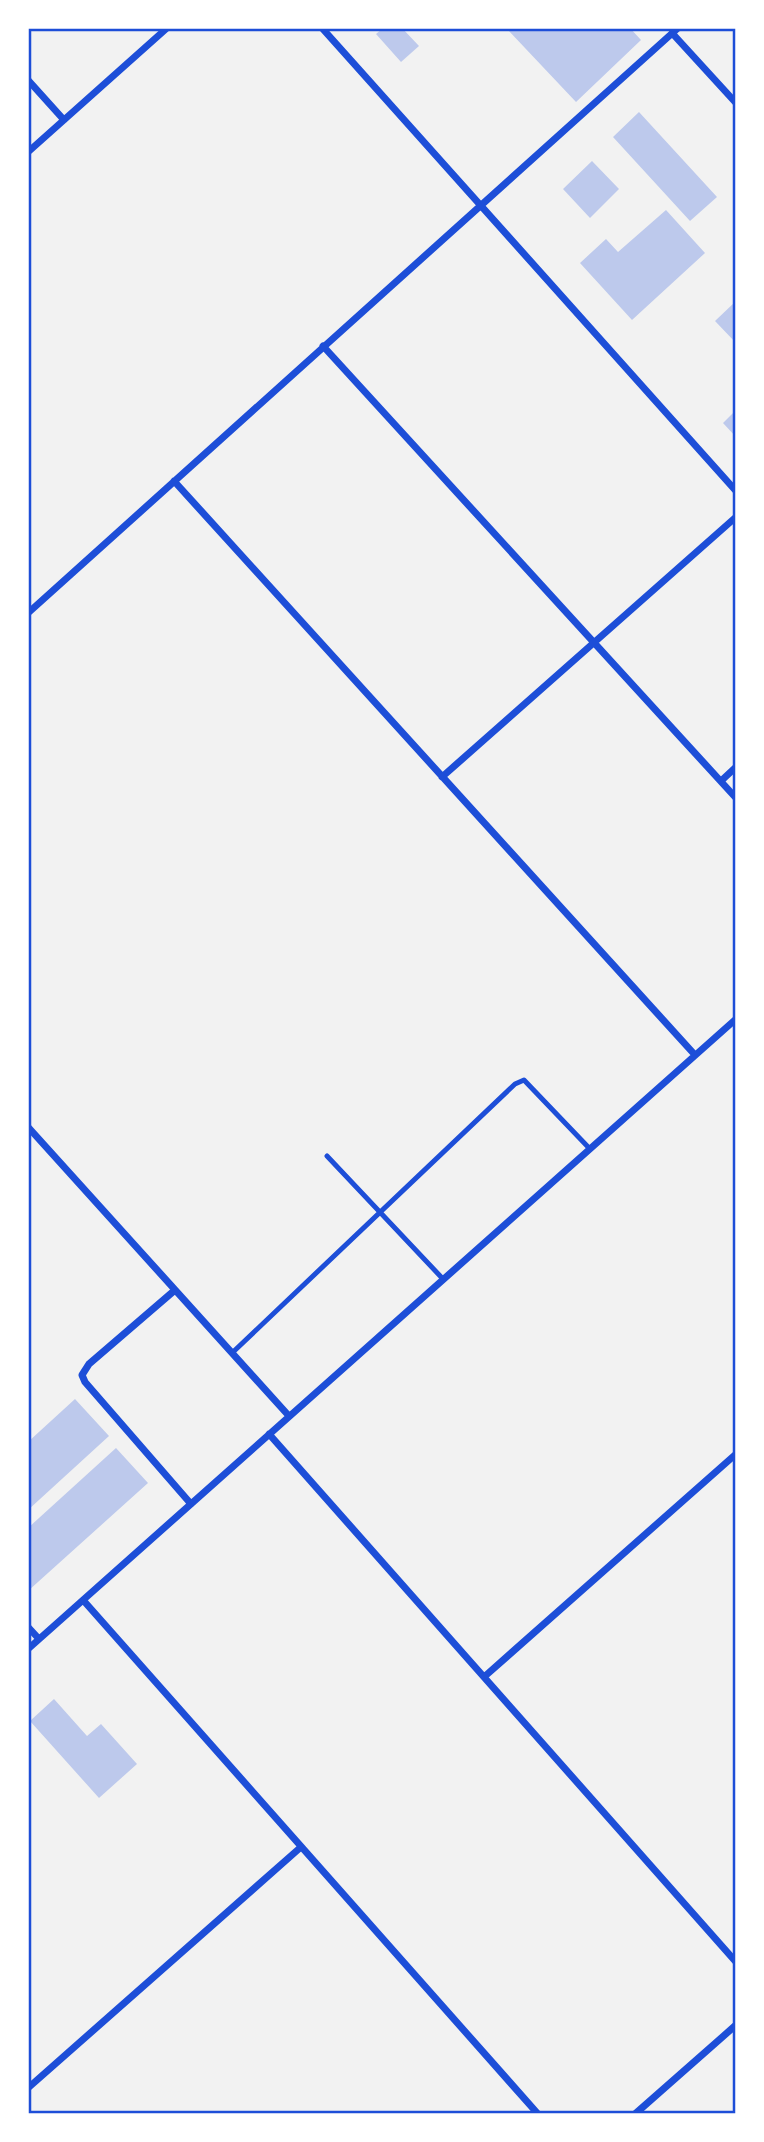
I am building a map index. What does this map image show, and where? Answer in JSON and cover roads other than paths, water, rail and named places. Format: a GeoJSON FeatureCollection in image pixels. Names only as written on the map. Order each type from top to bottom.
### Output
{"type":"FeatureCollection","features":[{"type":"Feature","properties":{"kind":"street"},"geometry":{"type":"LineString","coordinates":[[28,152],[167,28]]}},
{"type":"Feature","properties":{"kind":"street"},"geometry":{"type":"LineString","coordinates":[[322,28],[736,491]]}},
{"type":"Feature","properties":{"kind":"street"},"geometry":{"type":"LineString","coordinates":[[28,612],[675,30],[736,103]]}},
{"type":"Feature","properties":{"kind":"street"},"geometry":{"type":"LineString","coordinates":[[28,80],[64,120]]}},
{"type":"Feature","properties":{"kind":"street"},"geometry":{"type":"LineString","coordinates":[[323,346],[736,798]]}},
{"type":"Feature","properties":{"kind":"street"},"geometry":{"type":"LineString","coordinates":[[174,481],[695,1055]]}},
{"type":"Feature","properties":{"kind":"street"},"geometry":{"type":"LineString","coordinates":[[442,777],[736,517]]}},
{"type":"Feature","properties":{"kind":"street"},"geometry":{"type":"LineString","coordinates":[[721,781],[736,767]]}},
{"type":"Feature","properties":{"kind":"street"},"geometry":{"type":"LineString","coordinates":[[28,1649],[736,1019]]}},
{"type":"Feature","properties":{"kind":"street"},"geometry":{"type":"LineString","coordinates":[[28,1127],[289,1416]]}},
{"type":"Feature","properties":{"kind":"street"},"geometry":{"type":"LineString","coordinates":[[175,1290],[89,1364],[82,1374],[85,1382],[191,1504]]}},
{"type":"Feature","properties":{"kind":"street"},"geometry":{"type":"LineString","coordinates":[[269,1434],[736,1962]]}},
{"type":"Feature","properties":{"kind":"street"},"geometry":{"type":"LineString","coordinates":[[484,1677],[736,1454]]}},
{"type":"Feature","properties":{"kind":"street"},"geometry":{"type":"LineString","coordinates":[[83,1600],[538,2114]]}},
{"type":"Feature","properties":{"kind":"street"},"geometry":{"type":"LineString","coordinates":[[28,1627],[39,1639]]}},
{"type":"Feature","properties":{"kind":"street"},"geometry":{"type":"LineString","coordinates":[[28,2088],[301,1847]]}},
{"type":"Feature","properties":{"kind":"street"},"geometry":{"type":"LineString","coordinates":[[635,2114],[736,2025]]}},
{"type":"Feature","properties":{"kind":"lane"},"geometry":{"type":"LineString","coordinates":[[232,1353],[515,1084],[524,1080],[590,1149]]}},
{"type":"Feature","properties":{"kind":"lane"},"geometry":{"type":"LineString","coordinates":[[327,1156],[443,1279]]}}]}
